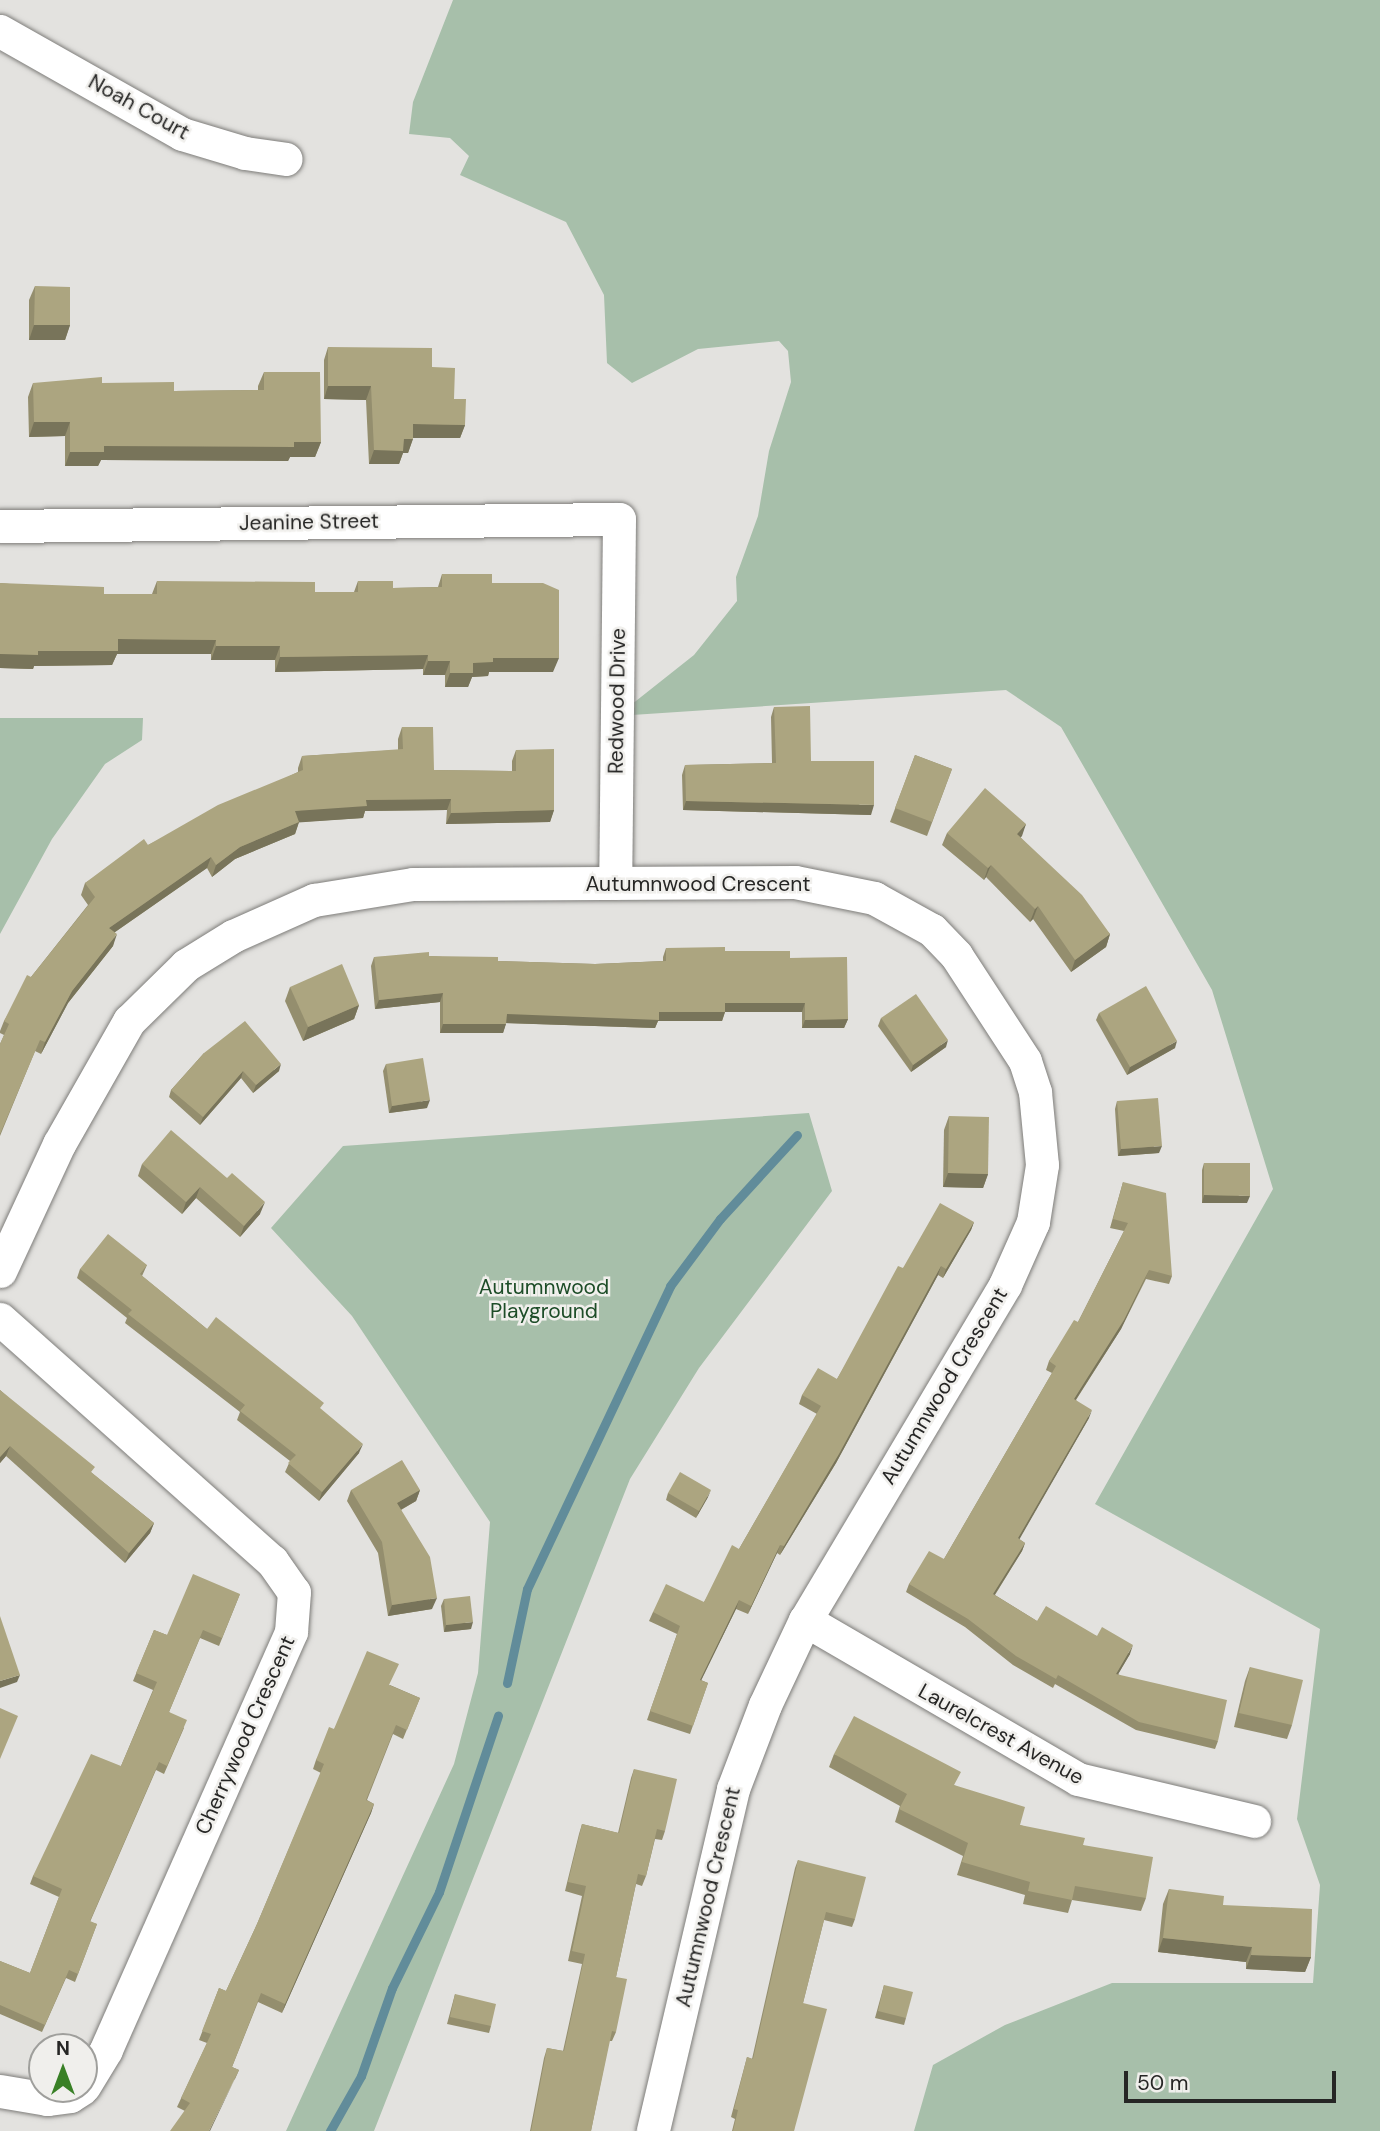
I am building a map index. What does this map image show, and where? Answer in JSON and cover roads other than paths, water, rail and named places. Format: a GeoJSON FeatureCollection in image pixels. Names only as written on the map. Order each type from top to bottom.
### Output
{"type":"FeatureCollection","features":[{"type":"Feature","properties":{"kind":"street","name":"Noah Court"},"geometry":{"type":"LineString","coordinates":[[0,31],[182,134],[245,153],[286,159]]}},
{"type":"Feature","properties":{"kind":"street","name":"Jeanine Street"},"geometry":{"type":"LineString","coordinates":[[0,526],[619,519]]}},
{"type":"Feature","properties":{"kind":"street","name":"Redwood Drive"},"geometry":{"type":"LineString","coordinates":[[615,883],[619,519]]}},
{"type":"Feature","properties":{"kind":"street","name":"Autumnwood Crescent"},"geometry":{"type":"LineString","coordinates":[[0,1271],[59,1144],[108,1052],[129,1021],[186,965],[280,914],[314,900],[363,889],[413,884],[795,882],[831,886],[901,911],[932,930],[956,955],[1025,1061],[1035,1092],[1042,1165],[1033,1222],[1022,1251],[805,1620],[733,1790],[653,2131]]}},
{"type":"Feature","properties":{"kind":"street","name":"Cherrywood Crescent"},"geometry":{"type":"LineString","coordinates":[[0,1319],[272,1561],[294,1592],[291,1632],[98,2063]]}},
{"type":"Feature","properties":{"kind":"street","name":"Laurelcrest Avenue"},"geometry":{"type":"LineString","coordinates":[[805,1620],[1078,1779],[1254,1821]]}},
{"type":"Feature","properties":{"kind":"street","name":"Cherrywood Crescent"},"geometry":{"type":"LineString","coordinates":[[0,2091],[28,2096]]}},
{"type":"Feature","properties":{"kind":"waterway"},"geometry":{"type":"LineString","coordinates":[[507,1683],[527,1589],[670,1286],[720,1219],[797,1135]]}},
{"type":"Feature","properties":{"kind":"waterway"},"geometry":{"type":"LineString","coordinates":[[330,2131],[361,2076],[392,1988],[439,1892],[498,1716]]}},
{"type":"Feature","properties":{"kind":"park label","name":"Autumnwood Playground"},"geometry":{"type":"Point","coordinates":[544,1299]}}]}
